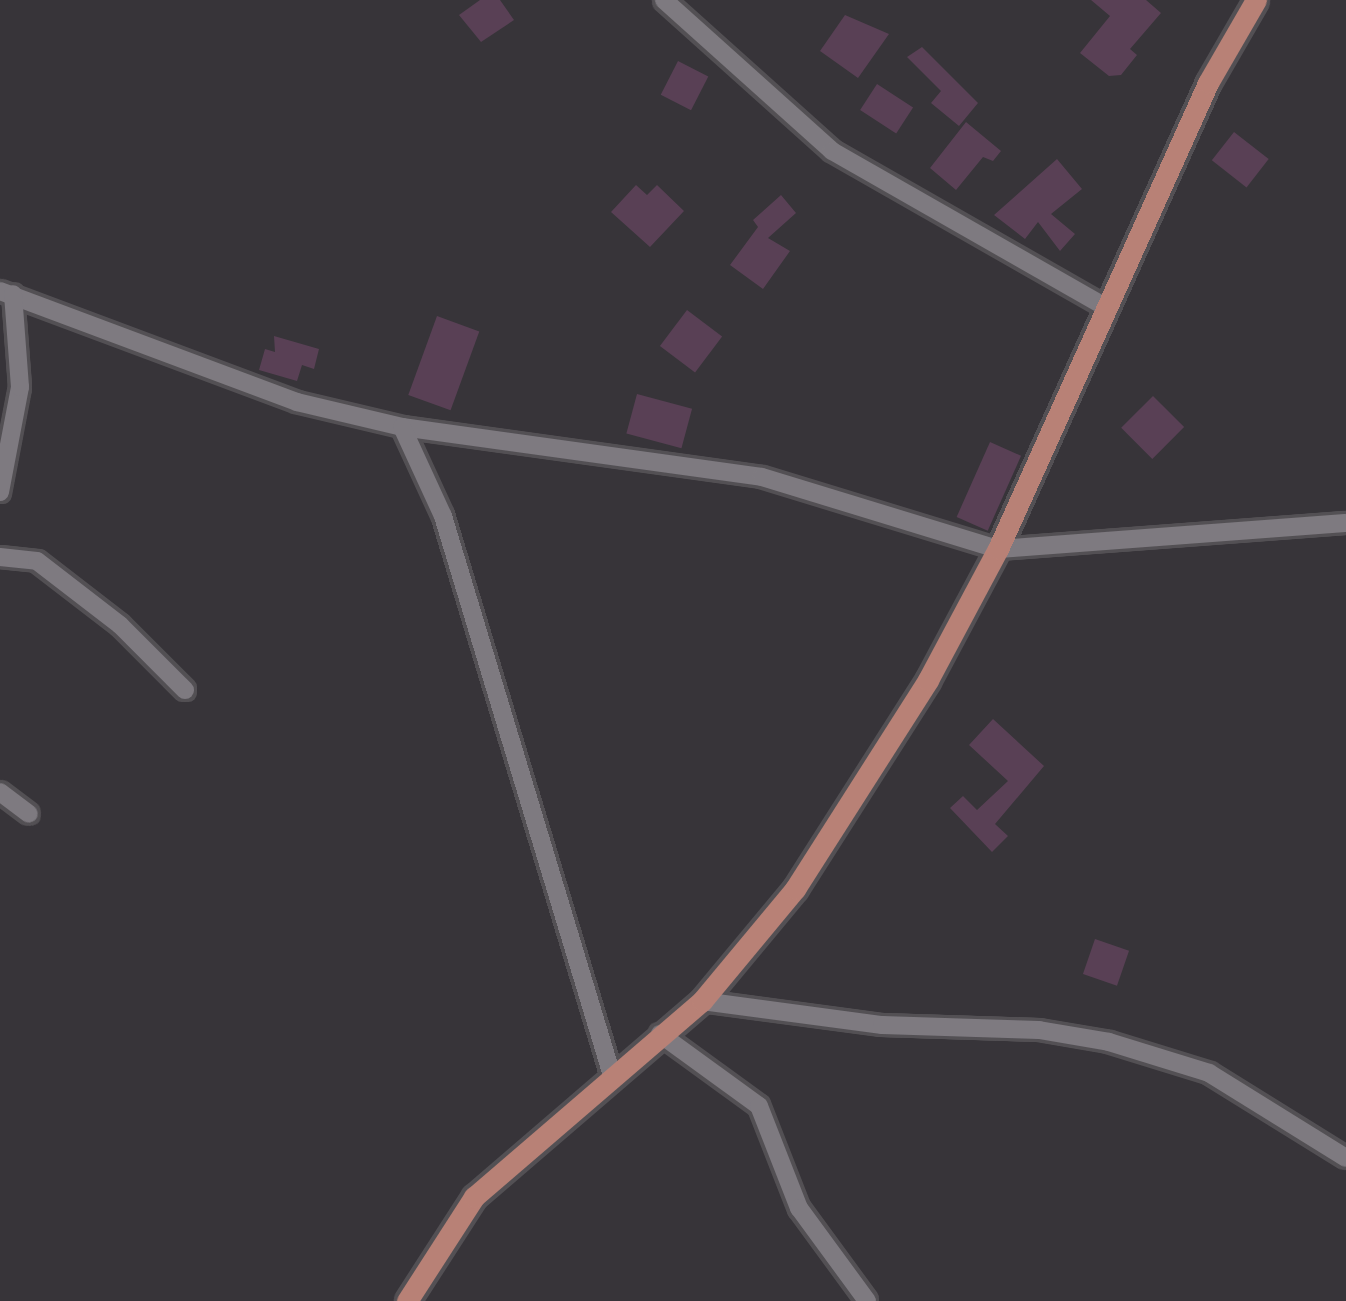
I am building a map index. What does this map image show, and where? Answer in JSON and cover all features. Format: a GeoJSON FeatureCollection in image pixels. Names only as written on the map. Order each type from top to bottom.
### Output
{"type":"FeatureCollection","features":[{"type":"Feature","properties":{"kind":"main road"},"geometry":{"type":"LineString","coordinates":[[407,1301],[474,1197],[611,1072],[702,1001],[795,890],[928,680],[998,549],[1208,83],[1256,0]]}},
{"type":"Feature","properties":{"kind":"street"},"geometry":{"type":"LineString","coordinates":[[664,0],[832,151],[1106,307]]}},
{"type":"Feature","properties":{"kind":"street"},"geometry":{"type":"LineString","coordinates":[[0,492],[20,387],[6,292],[222,377],[402,427],[762,477],[998,549],[1346,523]]}},
{"type":"Feature","properties":{"kind":"street"},"geometry":{"type":"LineString","coordinates":[[402,427],[443,516],[611,1072]]}},
{"type":"Feature","properties":{"kind":"street"},"geometry":{"type":"LineString","coordinates":[[0,557],[37,561],[120,625],[185,690]]}},
{"type":"Feature","properties":{"kind":"street"},"geometry":{"type":"LineString","coordinates":[[0,792],[29,814]]}},
{"type":"Feature","properties":{"kind":"street"},"geometry":{"type":"LineString","coordinates":[[702,1001],[882,1025],[1040,1030],[1109,1042],[1243,1090],[1346,1158]]}},
{"type":"Feature","properties":{"kind":"street"},"geometry":{"type":"LineString","coordinates":[[660,1034],[759,1106],[799,1208],[867,1301]]}},
{"type":"Feature","properties":{"kind":"building"},"geometry":{"type":"Polygon","coordinates":[[[480,0],[500,0],[514,20],[481,42],[459,15],[480,0]]]}},
{"type":"Feature","properties":{"kind":"building"},"geometry":{"type":"Polygon","coordinates":[[[1091,0],[1146,0],[1161,13],[1130,49],[1137,55],[1121,75],[1109,76],[1080,53],[1110,16],[1091,0]]]}},
{"type":"Feature","properties":{"kind":"building"},"geometry":{"type":"Polygon","coordinates":[[[845,15],[889,34],[858,78],[820,51],[845,15]]]}},
{"type":"Feature","properties":{"kind":"building"},"geometry":{"type":"Polygon","coordinates":[[[922,47],[978,103],[959,126],[931,103],[941,91],[907,57],[922,47]]]}},
{"type":"Feature","properties":{"kind":"building"},"geometry":{"type":"Polygon","coordinates":[[[678,61],[708,76],[691,110],[661,95],[678,61]]]}},
{"type":"Feature","properties":{"kind":"building"},"geometry":{"type":"Polygon","coordinates":[[[877,84],[913,107],[896,133],[860,110],[877,84]]]}},
{"type":"Feature","properties":{"kind":"building"},"geometry":{"type":"Polygon","coordinates":[[[966,122],[1001,151],[993,161],[983,157],[956,190],[930,168],[966,122]]]}},
{"type":"Feature","properties":{"kind":"building"},"geometry":{"type":"Polygon","coordinates":[[[1234,132],[1269,159],[1247,187],[1212,160],[1234,132]]]}},
{"type":"Feature","properties":{"kind":"building"},"geometry":{"type":"Polygon","coordinates":[[[1057,159],[1082,189],[1051,214],[1075,234],[1060,251],[1038,222],[1025,239],[994,215],[1057,159]]]}},
{"type":"Feature","properties":{"kind":"building"},"geometry":{"type":"Polygon","coordinates":[[[636,185],[647,195],[657,185],[684,211],[650,247],[611,212],[636,185]]]}},
{"type":"Feature","properties":{"kind":"building"},"geometry":{"type":"Polygon","coordinates":[[[781,195],[796,213],[768,238],[790,251],[763,289],[730,265],[758,227],[753,220],[781,195]]]}},
{"type":"Feature","properties":{"kind":"building"},"geometry":{"type":"Polygon","coordinates":[[[687,310],[722,336],[695,372],[660,346],[687,310]]]}},
{"type":"Feature","properties":{"kind":"building"},"geometry":{"type":"Polygon","coordinates":[[[437,316],[479,331],[451,410],[408,395],[437,316]]]}},
{"type":"Feature","properties":{"kind":"building"},"geometry":{"type":"Polygon","coordinates":[[[274,336],[319,349],[314,369],[302,365],[297,381],[259,370],[265,349],[275,352],[274,336]]]}},
{"type":"Feature","properties":{"kind":"building"},"geometry":{"type":"Polygon","coordinates":[[[637,394],[692,409],[681,448],[626,434],[637,394]]]}},
{"type":"Feature","properties":{"kind":"building"},"geometry":{"type":"Polygon","coordinates":[[[1153,396],[1184,427],[1152,459],[1121,428],[1153,396]]]}},
{"type":"Feature","properties":{"kind":"building"},"geometry":{"type":"Polygon","coordinates":[[[990,442],[1021,456],[988,531],[957,517],[990,442]]]}},
{"type":"Feature","properties":{"kind":"building"},"geometry":{"type":"Polygon","coordinates":[[[993,719],[1044,766],[995,824],[1008,836],[992,852],[950,808],[963,796],[977,810],[1008,781],[969,745],[993,719]]]}},
{"type":"Feature","properties":{"kind":"building"},"geometry":{"type":"Polygon","coordinates":[[[1095,939],[1129,951],[1117,986],[1083,974],[1095,939]]]}}]}
